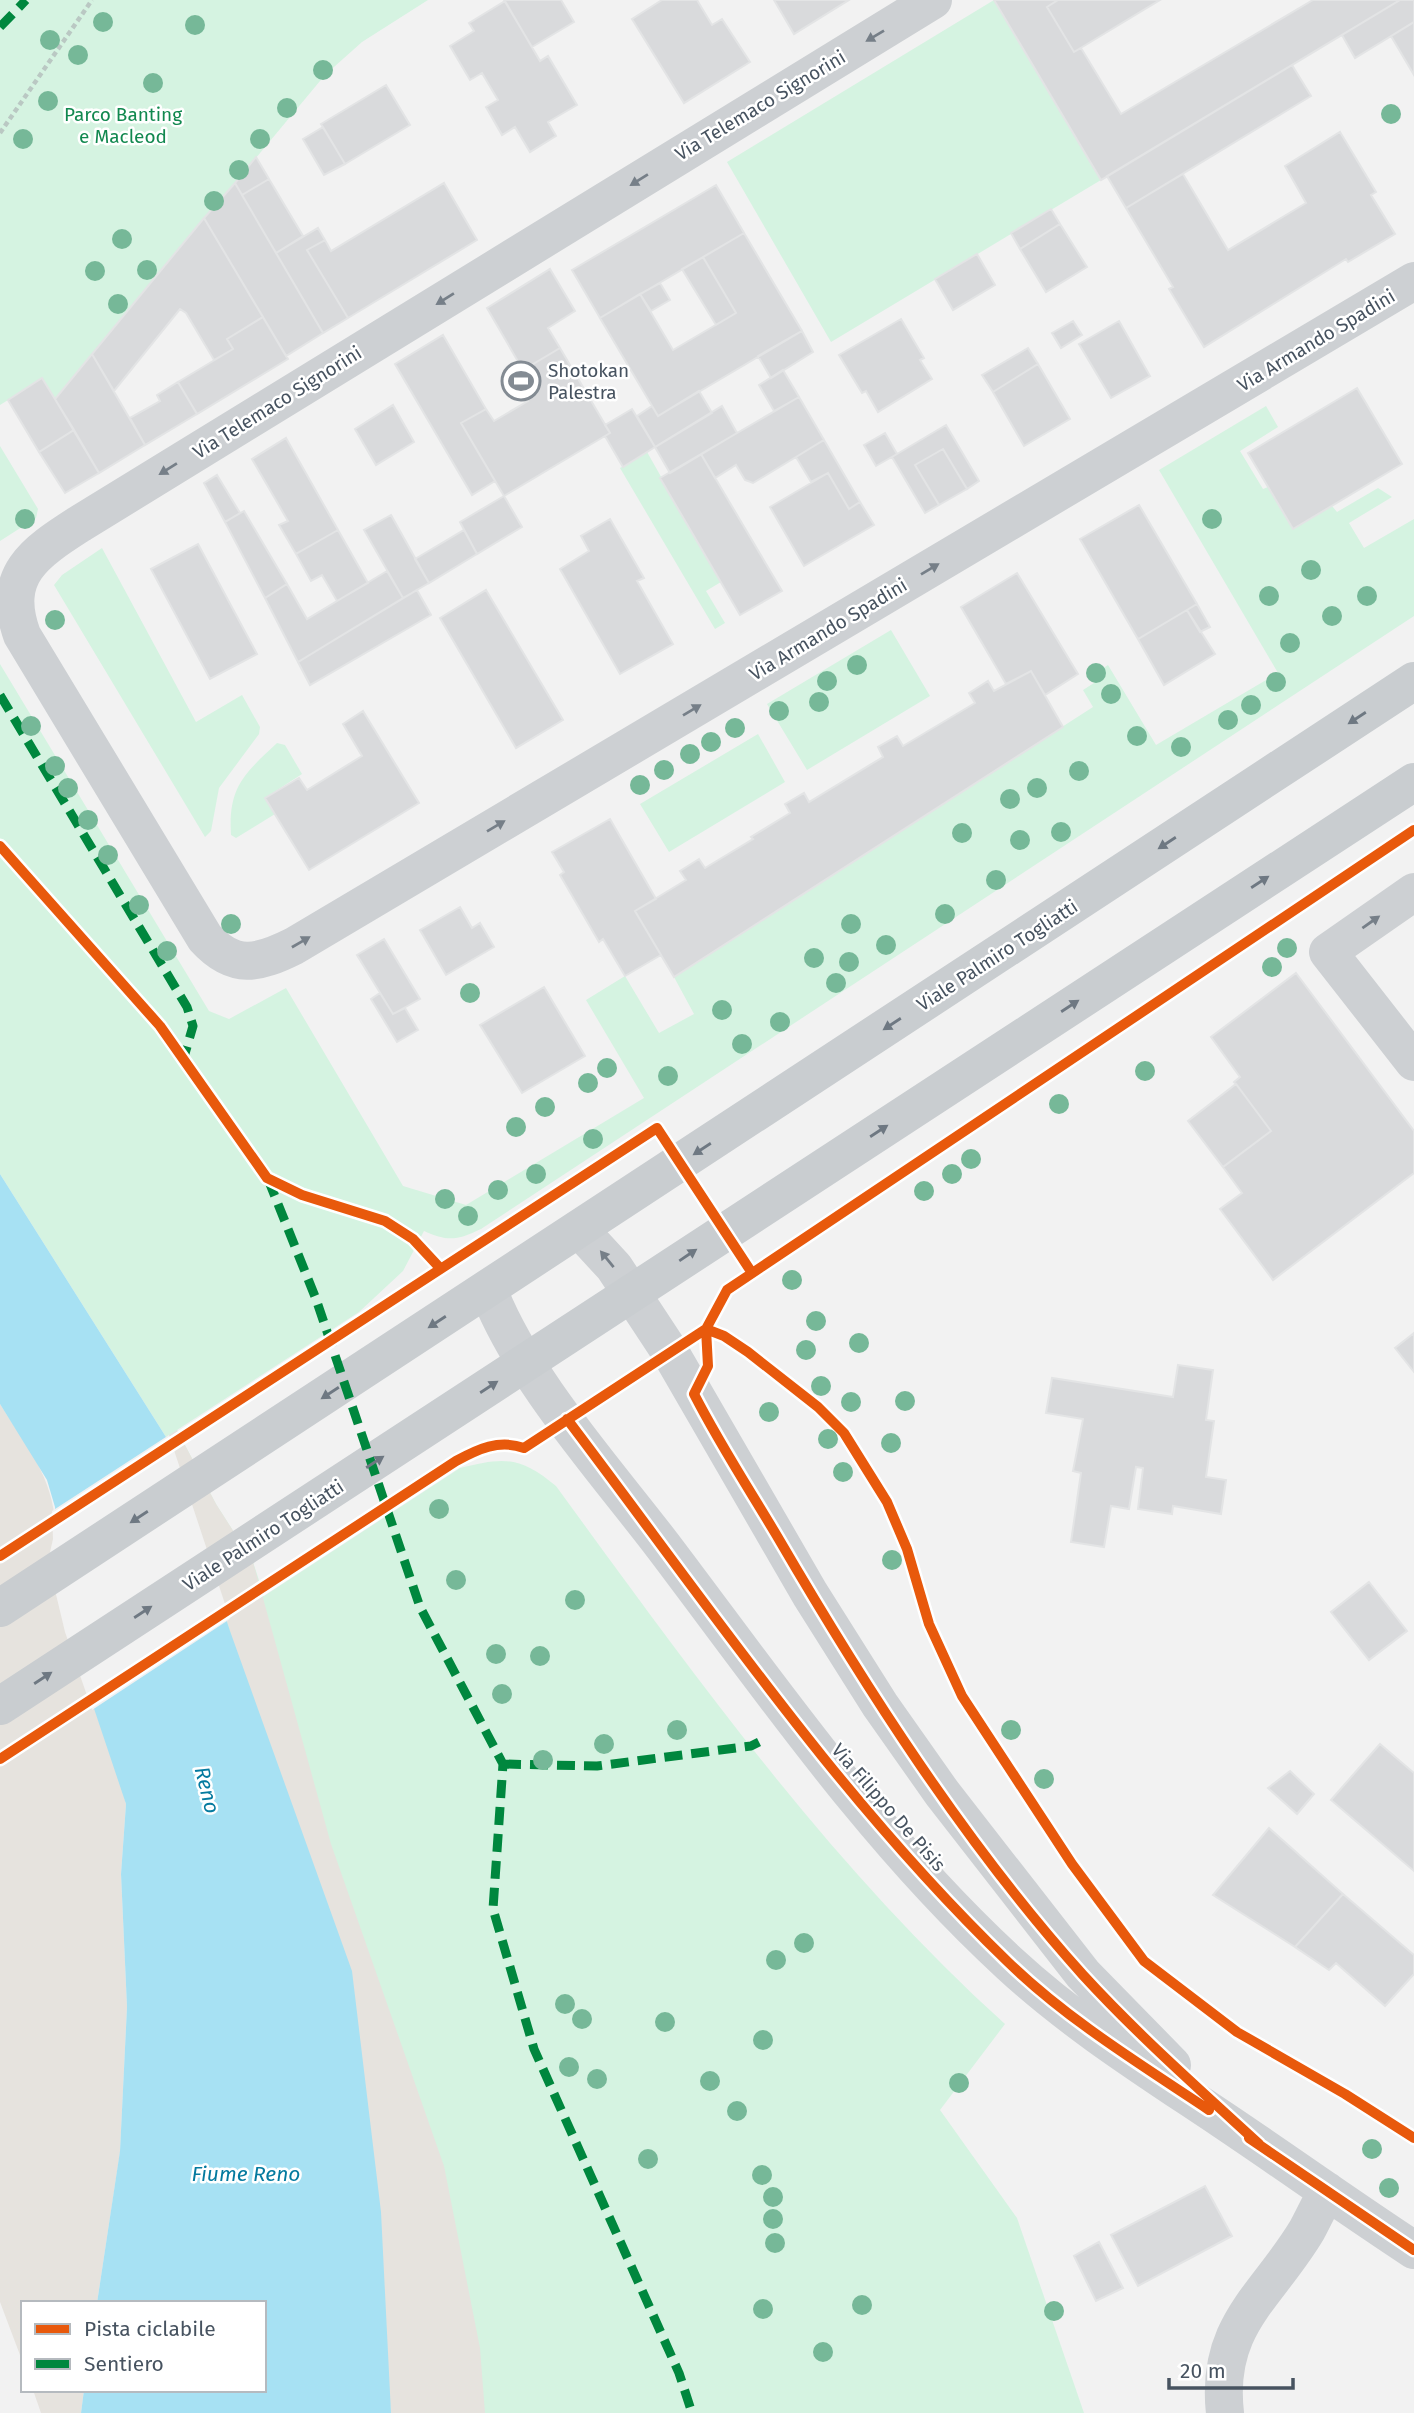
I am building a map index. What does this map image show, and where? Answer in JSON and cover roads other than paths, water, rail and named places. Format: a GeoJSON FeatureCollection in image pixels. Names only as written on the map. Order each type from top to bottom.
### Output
{"type":"FeatureCollection","features":[{"type":"Feature","properties":{"kind":"main road","name":"Viale Palmiro Togliatti"},"geometry":{"type":"LineString","coordinates":[[0,1608],[1414,681]]}},
{"type":"Feature","properties":{"kind":"main road","name":"Viale Palmiro Togliatti"},"geometry":{"type":"LineString","coordinates":[[0,1706],[1414,782]]}},
{"type":"Feature","properties":{"kind":"street","name":"Via Telemaco Signorini"},"geometry":{"type":"LineString","coordinates":[[237,960],[225,956],[205,938],[31,651],[16,622],[12,607],[18,573],[41,548],[933,0]]}},
{"type":"Feature","properties":{"kind":"street","name":"Via Armando Spadini"},"geometry":{"type":"LineString","coordinates":[[237,960],[262,960],[294,946],[1414,281]]}},
{"type":"Feature","properties":{"kind":"street"},"geometry":{"type":"LineString","coordinates":[[1414,892],[1328,952],[1414,1062]]}},
{"type":"Feature","properties":{"kind":"street"},"geometry":{"type":"LineString","coordinates":[[579,1229],[598,1248],[631,1293]]}},
{"type":"Feature","properties":{"kind":"street"},"geometry":{"type":"LineString","coordinates":[[488,1289],[505,1332],[526,1363]]}},
{"type":"Feature","properties":{"kind":"street","name":"Via Filippo De Pisis"},"geometry":{"type":"LineString","coordinates":[[631,1293],[880,1705],[957,1813],[1083,1974],[1167,2060],[1259,2144]]}},
{"type":"Feature","properties":{"kind":"street","name":"Via Filippo De Pisis"},"geometry":{"type":"LineString","coordinates":[[526,1363],[769,1690],[850,1791],[935,1888],[1010,1964],[1082,2024],[1414,2250]]}},
{"type":"Feature","properties":{"kind":"street"},"geometry":{"type":"LineString","coordinates":[[1225,2413],[1223,2389],[1229,2351],[1242,2319],[1303,2236],[1327,2191]]}},
{"type":"Feature","properties":{"kind":"water","name":"Fiume Reno"},"geometry":{"type":"Polygon","coordinates":[[[0,1174],[166,1437],[230,1631],[352,1971],[381,2212],[391,2413],[81,2413],[84,2392],[266,2392],[266,2301],[97,2301],[120,2151],[127,2007],[121,1874],[126,1804],[68,1631],[55,1507],[47,1480],[0,1404],[0,1174]]]}},
{"type":"Feature","properties":{"kind":"place","name":"Shotokan Palestra"},"geometry":{"type":"Point","coordinates":[521,381]}},
{"type":"Feature","properties":{"kind":"park label","name":"Parco Banting e Macleod"},"geometry":{"type":"Point","coordinates":[123,125]}},
{"type":"Feature","properties":{"kind":"water label","name":"Reno"},"geometry":{"type":"Point","coordinates":[207,1790]}}]}
